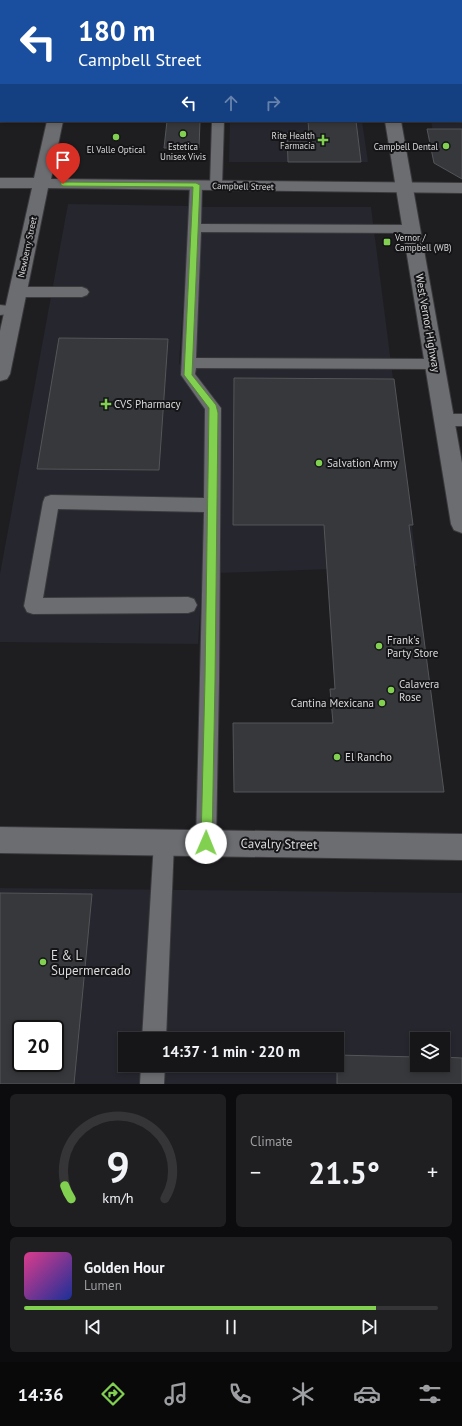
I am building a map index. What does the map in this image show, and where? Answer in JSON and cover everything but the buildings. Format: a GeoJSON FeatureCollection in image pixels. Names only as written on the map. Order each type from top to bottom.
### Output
{"type":"FeatureCollection","features":[{"type":"Feature","properties":{"kind":"street","name":"Newberry Street"},"geometry":{"type":"LineString","coordinates":[[0,374],[7,310],[18,292],[54,122]]}},
{"type":"Feature","properties":{"kind":"street","name":"West Vernor Highway"},"geometry":{"type":"LineString","coordinates":[[393,122],[435,364],[453,420],[462,520]]}},
{"type":"Feature","properties":{"kind":"street","name":"Campbell Street"},"geometry":{"type":"LineString","coordinates":[[0,183],[462,188]]}},
{"type":"Feature","properties":{"kind":"street","name":"Cavalry Street"},"geometry":{"type":"LineString","coordinates":[[0,840],[462,847]]}},
{"type":"Feature","properties":{"kind":"lane"},"geometry":{"type":"LineString","coordinates":[[216,186],[218,122]]}},
{"type":"Feature","properties":{"kind":"lane"},"geometry":{"type":"LineString","coordinates":[[196,185],[188,375],[213,408],[210,680],[206,843]]}},
{"type":"Feature","properties":{"kind":"lane"},"geometry":{"type":"LineString","coordinates":[[194,228],[412,229]]}},
{"type":"Feature","properties":{"kind":"lane"},"geometry":{"type":"LineString","coordinates":[[18,292],[82,292]]}},
{"type":"Feature","properties":{"kind":"lane"},"geometry":{"type":"LineString","coordinates":[[189,363],[435,364]]}},
{"type":"Feature","properties":{"kind":"lane"},"geometry":{"type":"LineString","coordinates":[[188,605],[32,606],[51,502],[212,505]]}},
{"type":"Feature","properties":{"kind":"lane"},"geometry":{"type":"LineString","coordinates":[[154,1032],[164,842]]}},
{"type":"Feature","properties":{"kind":"lane"},"geometry":{"type":"LineString","coordinates":[[152,1084],[153,1072]]}},
{"type":"Feature","properties":{"kind":"shaded area"},"geometry":{"type":"Polygon","coordinates":[[[230,122],[362,122],[368,162],[229,162],[230,122]]]}},
{"type":"Feature","properties":{"kind":"shaded area","name":"Campbell Dental"},"geometry":{"type":"Polygon","coordinates":[[[431,122],[462,122],[462,166],[440,167],[431,122]]]}},
{"type":"Feature","properties":{"kind":"shaded area"},"geometry":{"type":"Polygon","coordinates":[[[68,204],[190,206],[179,363],[213,413],[198,644],[0,642],[0,574],[68,204]]]}},
{"type":"Feature","properties":{"kind":"shaded area"},"geometry":{"type":"Polygon","coordinates":[[[201,207],[371,207],[417,566],[217,573],[219,407],[193,369],[201,207]]]}},
{"type":"Feature","properties":{"kind":"shaded area"},"geometry":{"type":"Polygon","coordinates":[[[0,888],[462,893],[462,1084],[0,1084],[0,888]]]}},
{"type":"Feature","properties":{"kind":"place","name":"Estetica Unisex Vivis"},"geometry":{"type":"Point","coordinates":[183,134]}},
{"type":"Feature","properties":{"kind":"place","name":"El Valle Optical"},"geometry":{"type":"Point","coordinates":[116,137]}},
{"type":"Feature","properties":{"kind":"place","name":"Rite Health Farmacía"},"geometry":{"type":"Point","coordinates":[323,140]}},
{"type":"Feature","properties":{"kind":"place","name":"Campbell Dental"},"geometry":{"type":"Point","coordinates":[446,146]}},
{"type":"Feature","properties":{"kind":"place","name":"Vernor / Campbell (WB)"},"geometry":{"type":"Point","coordinates":[387,242]}},
{"type":"Feature","properties":{"kind":"place","name":"CVS Pharmacy"},"geometry":{"type":"Point","coordinates":[106,404]}},
{"type":"Feature","properties":{"kind":"place","name":"Salvation Army"},"geometry":{"type":"Point","coordinates":[319,463]}},
{"type":"Feature","properties":{"kind":"place","name":"Frank's Party Store"},"geometry":{"type":"Point","coordinates":[379,646]}},
{"type":"Feature","properties":{"kind":"place","name":"Calavera Rose"},"geometry":{"type":"Point","coordinates":[391,690]}},
{"type":"Feature","properties":{"kind":"place","name":"Cantina Mexicana"},"geometry":{"type":"Point","coordinates":[382,703]}},
{"type":"Feature","properties":{"kind":"place","name":"El Rancho"},"geometry":{"type":"Point","coordinates":[337,757]}},
{"type":"Feature","properties":{"kind":"place","name":"E & L Supermercado"},"geometry":{"type":"Point","coordinates":[43,962]}},
{"type":"Feature","properties":{"kind":"route"},"geometry":{"type":"LineString","coordinates":[[63,184],[196,185],[188,375],[213,408],[210,680],[206,843]]}}]}
